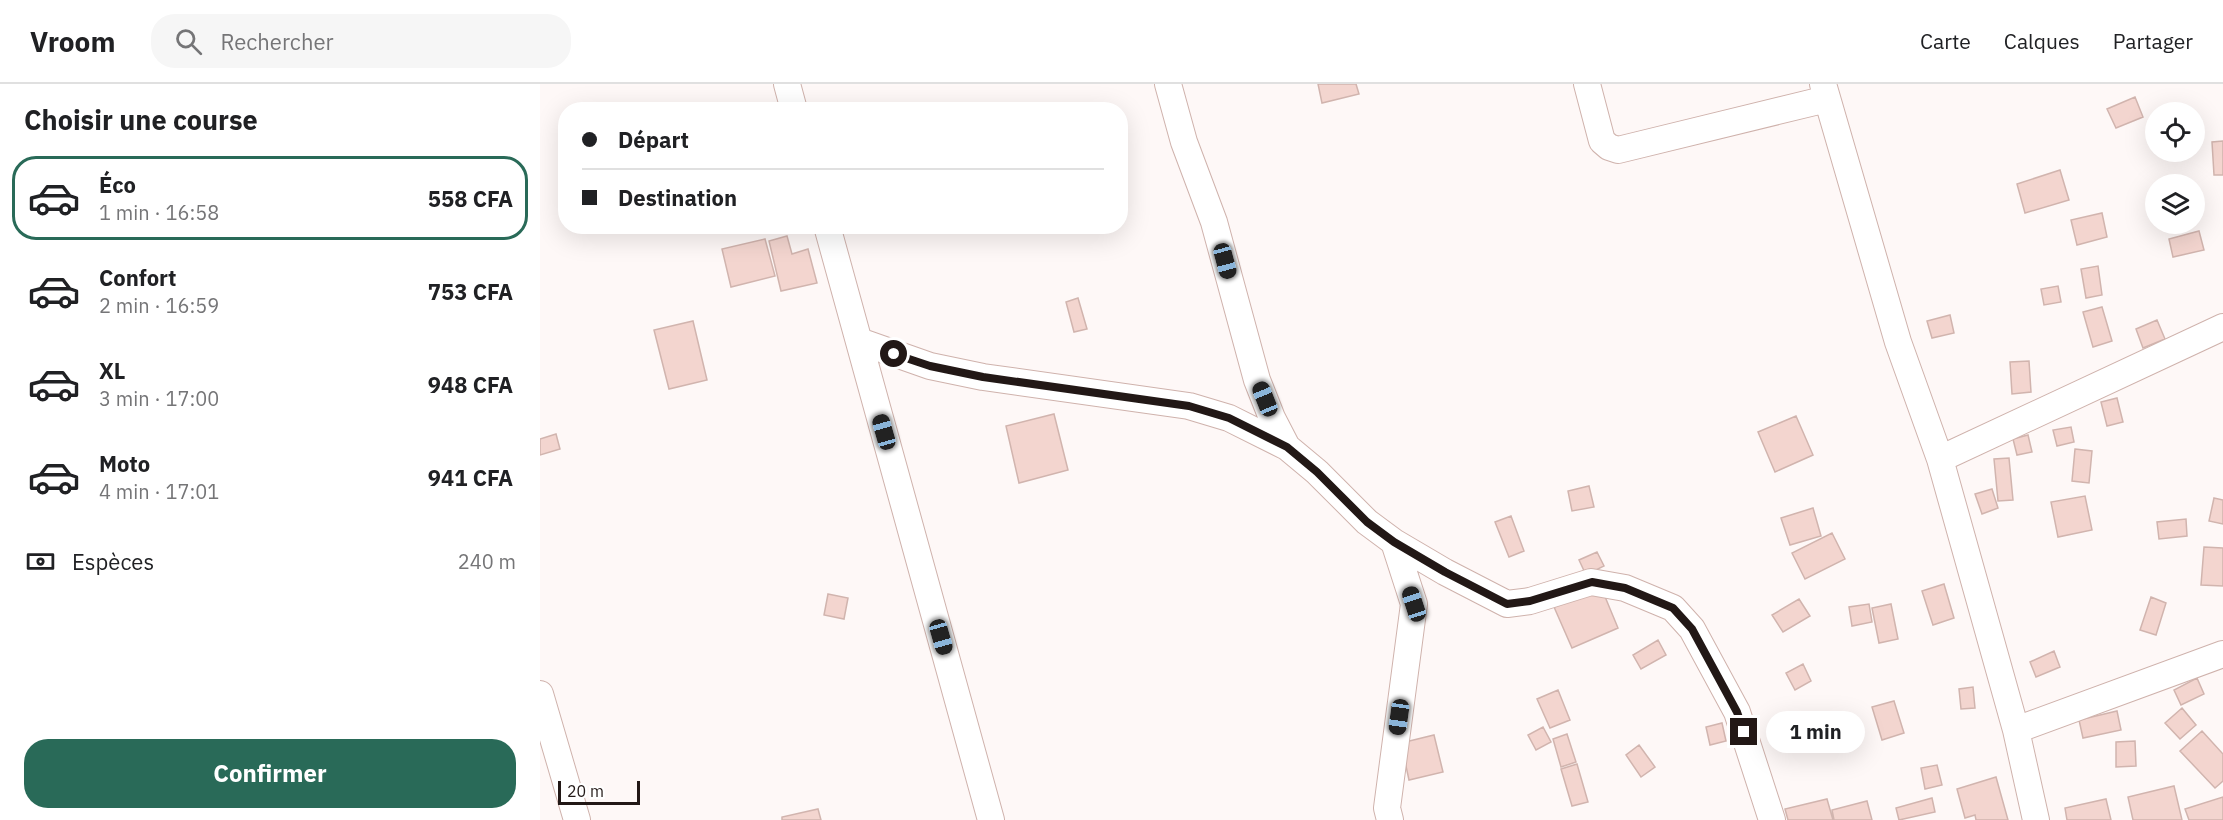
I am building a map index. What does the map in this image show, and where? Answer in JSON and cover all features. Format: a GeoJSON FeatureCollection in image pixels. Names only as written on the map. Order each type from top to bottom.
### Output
{"type":"FeatureCollection","features":[{"type":"Feature","properties":{"kind":"street"},"geometry":{"type":"LineString","coordinates":[[787,84],[792,102]]}},
{"type":"Feature","properties":{"kind":"street"},"geometry":{"type":"LineString","coordinates":[[1168,84],[1184,142],[1214,222],[1257,380],[1272,418],[1287,447]]}},
{"type":"Feature","properties":{"kind":"street"},"geometry":{"type":"LineString","coordinates":[[1587,84],[1602,141],[1618,150],[1825,92],[1898,342],[1940,459],[2016,730],[2036,820]]}},
{"type":"Feature","properties":{"kind":"street"},"geometry":{"type":"LineString","coordinates":[[829,234],[992,820]]}},
{"type":"Feature","properties":{"kind":"street"},"geometry":{"type":"LineString","coordinates":[[1940,459],[2223,327]]}},
{"type":"Feature","properties":{"kind":"street"},"geometry":{"type":"LineString","coordinates":[[859,341],[930,366],[983,377],[1189,406],[1229,418],[1287,447],[1317,472],[1367,522],[1394,542],[1507,604],[1530,601],[1592,582],[1625,588],[1673,608],[1692,629],[1737,712],[1773,820]]}},
{"type":"Feature","properties":{"kind":"street"},"geometry":{"type":"LineString","coordinates":[[1390,820],[1387,808],[1414,604],[1394,542]]}},
{"type":"Feature","properties":{"kind":"street"},"geometry":{"type":"LineString","coordinates":[[2016,730],[2223,654]]}},
{"type":"Feature","properties":{"kind":"street"},"geometry":{"type":"LineString","coordinates":[[540,694],[577,820]]}},
{"type":"Feature","properties":{"kind":"building"},"geometry":{"type":"Polygon","coordinates":[[[1318,84],[1356,84],[1359,94],[1322,103],[1318,84]]]}},
{"type":"Feature","properties":{"kind":"building"},"geometry":{"type":"Polygon","coordinates":[[[2135,97],[2143,117],[2116,128],[2107,109],[2135,97]]]}},
{"type":"Feature","properties":{"kind":"building"},"geometry":{"type":"Polygon","coordinates":[[[2223,141],[2223,175],[2214,175],[2212,142],[2223,141]]]}},
{"type":"Feature","properties":{"kind":"building"},"geometry":{"type":"Polygon","coordinates":[[[2060,170],[2069,200],[2025,213],[2017,184],[2060,170]]]}},
{"type":"Feature","properties":{"kind":"building"},"geometry":{"type":"Polygon","coordinates":[[[2102,213],[2107,237],[2077,245],[2071,220],[2102,213]]]}},
{"type":"Feature","properties":{"kind":"building"},"geometry":{"type":"Polygon","coordinates":[[[2188,234],[2200,234],[2204,250],[2173,257],[2169,239],[2188,234]]]}},
{"type":"Feature","properties":{"kind":"building"},"geometry":{"type":"Polygon","coordinates":[[[787,236],[792,254],[808,249],[817,283],[781,291],[769,241],[787,236]]]}},
{"type":"Feature","properties":{"kind":"building"},"geometry":{"type":"Polygon","coordinates":[[[765,239],[775,276],[731,287],[722,249],[765,239]]]}},
{"type":"Feature","properties":{"kind":"building"},"geometry":{"type":"Polygon","coordinates":[[[2098,266],[2102,295],[2086,298],[2081,269],[2098,266]]]}},
{"type":"Feature","properties":{"kind":"building"},"geometry":{"type":"Polygon","coordinates":[[[2058,286],[2061,302],[2044,305],[2041,289],[2058,286]]]}},
{"type":"Feature","properties":{"kind":"building"},"geometry":{"type":"Polygon","coordinates":[[[1078,298],[1087,329],[1074,332],[1066,302],[1078,298]]]}},
{"type":"Feature","properties":{"kind":"building"},"geometry":{"type":"Polygon","coordinates":[[[2102,307],[2112,341],[2093,347],[2083,312],[2102,307]]]}},
{"type":"Feature","properties":{"kind":"building"},"geometry":{"type":"Polygon","coordinates":[[[1950,315],[1954,333],[1932,338],[1927,321],[1950,315]]]}},
{"type":"Feature","properties":{"kind":"building"},"geometry":{"type":"Polygon","coordinates":[[[2157,320],[2165,339],[2143,348],[2136,329],[2157,320]]]}},
{"type":"Feature","properties":{"kind":"building"},"geometry":{"type":"Polygon","coordinates":[[[693,321],[707,380],[669,389],[654,330],[693,321]]]}},
{"type":"Feature","properties":{"kind":"building"},"geometry":{"type":"Polygon","coordinates":[[[2029,361],[2031,392],[2012,394],[2010,362],[2029,361]]]}},
{"type":"Feature","properties":{"kind":"building"},"geometry":{"type":"Polygon","coordinates":[[[2117,398],[2123,422],[2107,426],[2101,402],[2117,398]]]}},
{"type":"Feature","properties":{"kind":"building"},"geometry":{"type":"Polygon","coordinates":[[[1054,414],[1068,470],[1019,483],[1006,426],[1054,414]]]}},
{"type":"Feature","properties":{"kind":"building"},"geometry":{"type":"Polygon","coordinates":[[[1796,416],[1813,455],[1775,472],[1758,432],[1796,416]]]}},
{"type":"Feature","properties":{"kind":"building"},"geometry":{"type":"Polygon","coordinates":[[[2071,427],[2074,442],[2057,446],[2053,430],[2071,427]]]}},
{"type":"Feature","properties":{"kind":"building"},"geometry":{"type":"Polygon","coordinates":[[[556,434],[560,449],[540,455],[540,439],[556,434]]]}},
{"type":"Feature","properties":{"kind":"building"},"geometry":{"type":"Polygon","coordinates":[[[2028,435],[2032,452],[2017,455],[2013,439],[2028,435]]]}},
{"type":"Feature","properties":{"kind":"building"},"geometry":{"type":"Polygon","coordinates":[[[2075,449],[2092,451],[2089,483],[2072,481],[2075,449]]]}},
{"type":"Feature","properties":{"kind":"building"},"geometry":{"type":"Polygon","coordinates":[[[2009,458],[2013,500],[1998,501],[1994,459],[2009,458]]]}},
{"type":"Feature","properties":{"kind":"building"},"geometry":{"type":"Polygon","coordinates":[[[1589,486],[1594,507],[1572,511],[1568,491],[1589,486]]]}},
{"type":"Feature","properties":{"kind":"building"},"geometry":{"type":"Polygon","coordinates":[[[1992,489],[1998,508],[1982,514],[1975,494],[1992,489]]]}},
{"type":"Feature","properties":{"kind":"building"},"geometry":{"type":"Polygon","coordinates":[[[2085,496],[2092,530],[2058,537],[2051,502],[2085,496]]]}},
{"type":"Feature","properties":{"kind":"building"},"geometry":{"type":"Polygon","coordinates":[[[2214,498],[2223,500],[2223,524],[2209,521],[2214,498]]]}},
{"type":"Feature","properties":{"kind":"building"},"geometry":{"type":"Polygon","coordinates":[[[1813,508],[1821,536],[1790,545],[1781,518],[1813,508]]]}},
{"type":"Feature","properties":{"kind":"building"},"geometry":{"type":"Polygon","coordinates":[[[1511,516],[1524,551],[1509,557],[1495,522],[1511,516]]]}},
{"type":"Feature","properties":{"kind":"building"},"geometry":{"type":"Polygon","coordinates":[[[2186,519],[2187,536],[2159,539],[2157,522],[2186,519]]]}},
{"type":"Feature","properties":{"kind":"building"},"geometry":{"type":"Polygon","coordinates":[[[1832,533],[1845,559],[1805,579],[1792,553],[1832,533]]]}},
{"type":"Feature","properties":{"kind":"building"},"geometry":{"type":"Polygon","coordinates":[[[2204,547],[2223,548],[2223,586],[2201,585],[2204,547]]]}},
{"type":"Feature","properties":{"kind":"building"},"geometry":{"type":"Polygon","coordinates":[[[1597,552],[1604,566],[1586,575],[1579,560],[1597,552]]]}},
{"type":"Feature","properties":{"kind":"building"},"geometry":{"type":"Polygon","coordinates":[[[1944,584],[1954,618],[1933,625],[1922,591],[1944,584]]]}},
{"type":"Feature","properties":{"kind":"building"},"geometry":{"type":"Polygon","coordinates":[[[1601,587],[1618,628],[1572,648],[1554,607],[1601,587]]]}},
{"type":"Feature","properties":{"kind":"building"},"geometry":{"type":"Polygon","coordinates":[[[828,594],[848,598],[844,619],[824,615],[828,594]]]}},
{"type":"Feature","properties":{"kind":"building"},"geometry":{"type":"Polygon","coordinates":[[[2151,597],[2166,603],[2156,635],[2140,630],[2151,597]]]}},
{"type":"Feature","properties":{"kind":"building"},"geometry":{"type":"Polygon","coordinates":[[[1799,599],[1810,616],[1783,632],[1772,615],[1799,599]]]}},
{"type":"Feature","properties":{"kind":"building"},"geometry":{"type":"Polygon","coordinates":[[[1869,604],[1872,622],[1852,626],[1849,607],[1869,604]]]}},
{"type":"Feature","properties":{"kind":"building"},"geometry":{"type":"Polygon","coordinates":[[[1891,604],[1898,639],[1879,643],[1872,608],[1891,604]]]}},
{"type":"Feature","properties":{"kind":"building"},"geometry":{"type":"Polygon","coordinates":[[[1658,640],[1666,655],[1641,669],[1633,655],[1658,640]]]}},
{"type":"Feature","properties":{"kind":"building"},"geometry":{"type":"Polygon","coordinates":[[[2054,651],[2060,667],[2036,677],[2030,662],[2054,651]]]}},
{"type":"Feature","properties":{"kind":"building"},"geometry":{"type":"Polygon","coordinates":[[[1803,664],[1811,681],[1795,690],[1786,673],[1803,664]]]}},
{"type":"Feature","properties":{"kind":"building"},"geometry":{"type":"Polygon","coordinates":[[[2197,678],[2204,694],[2181,705],[2174,690],[2197,678]]]}},
{"type":"Feature","properties":{"kind":"building"},"geometry":{"type":"Polygon","coordinates":[[[1973,687],[1975,708],[1961,709],[1959,689],[1973,687]]]}},
{"type":"Feature","properties":{"kind":"building"},"geometry":{"type":"Polygon","coordinates":[[[1558,690],[1570,720],[1550,728],[1537,699],[1558,690]]]}},
{"type":"Feature","properties":{"kind":"building"},"geometry":{"type":"Polygon","coordinates":[[[1894,701],[1904,733],[1882,740],[1872,707],[1894,701]]]}},
{"type":"Feature","properties":{"kind":"building"},"geometry":{"type":"Polygon","coordinates":[[[2182,708],[2196,725],[2180,739],[2165,723],[2182,708]]]}},
{"type":"Feature","properties":{"kind":"building"},"geometry":{"type":"Polygon","coordinates":[[[2117,711],[2121,730],[2083,738],[2079,720],[2117,711]]]}},
{"type":"Feature","properties":{"kind":"building"},"geometry":{"type":"Polygon","coordinates":[[[1722,723],[1726,741],[1710,745],[1706,727],[1722,723]]]}},
{"type":"Feature","properties":{"kind":"building"},"geometry":{"type":"Polygon","coordinates":[[[1543,727],[1551,742],[1536,750],[1528,735],[1543,727]]]}},
{"type":"Feature","properties":{"kind":"building"},"geometry":{"type":"Polygon","coordinates":[[[2202,731],[2223,754],[2223,781],[2215,788],[2180,751],[2202,731]]]}},
{"type":"Feature","properties":{"kind":"building"},"geometry":{"type":"Polygon","coordinates":[[[1567,734],[1576,762],[1561,767],[1553,739],[1567,734]]]}},
{"type":"Feature","properties":{"kind":"building"},"geometry":{"type":"Polygon","coordinates":[[[1434,735],[1443,772],[1409,780],[1401,743],[1434,735]]]}},
{"type":"Feature","properties":{"kind":"building"},"geometry":{"type":"Polygon","coordinates":[[[2135,741],[2136,766],[2116,767],[2116,742],[2135,741]]]}},
{"type":"Feature","properties":{"kind":"building"},"geometry":{"type":"Polygon","coordinates":[[[1639,745],[1655,767],[1641,777],[1626,755],[1639,745]]]}},
{"type":"Feature","properties":{"kind":"building"},"geometry":{"type":"Polygon","coordinates":[[[1577,764],[1588,802],[1572,806],[1561,769],[1577,764]]]}},
{"type":"Feature","properties":{"kind":"building"},"geometry":{"type":"Polygon","coordinates":[[[1937,765],[1942,785],[1925,789],[1921,768],[1937,765]]]}},
{"type":"Feature","properties":{"kind":"building"},"geometry":{"type":"Polygon","coordinates":[[[1996,777],[2008,820],[1976,820],[1975,815],[1965,818],[1957,789],[1996,777]]]}},
{"type":"Feature","properties":{"kind":"building"},"geometry":{"type":"Polygon","coordinates":[[[2174,786],[2182,820],[2133,820],[2128,797],[2174,786]]]}},
{"type":"Feature","properties":{"kind":"building"},"geometry":{"type":"Polygon","coordinates":[[[2223,797],[2223,820],[2189,820],[2185,809],[2223,797]]]}},
{"type":"Feature","properties":{"kind":"building"},"geometry":{"type":"Polygon","coordinates":[[[1932,798],[1935,812],[1899,820],[1896,808],[1932,798]]]}},
{"type":"Feature","properties":{"kind":"building"},"geometry":{"type":"Polygon","coordinates":[[[1827,799],[1833,820],[1788,820],[1785,809],[1827,799]]]}},
{"type":"Feature","properties":{"kind":"building"},"geometry":{"type":"Polygon","coordinates":[[[2106,799],[2111,820],[2067,820],[2065,808],[2106,799]]]}},
{"type":"Feature","properties":{"kind":"building"},"geometry":{"type":"Polygon","coordinates":[[[1867,801],[1872,820],[1834,820],[1832,810],[1867,801]]]}},
{"type":"Feature","properties":{"kind":"building"},"geometry":{"type":"Polygon","coordinates":[[[818,809],[821,820],[782,820],[782,817],[818,809]]]}},
{"type":"Feature","properties":{"kind":"route"},"geometry":{"type":"LineString","coordinates":[[894,354],[930,366],[983,377],[1189,406],[1229,418],[1287,447],[1317,472],[1367,522],[1394,542],[1507,604],[1530,601],[1592,582],[1625,588],[1673,608],[1692,629],[1737,712],[1744,732]]}}]}
